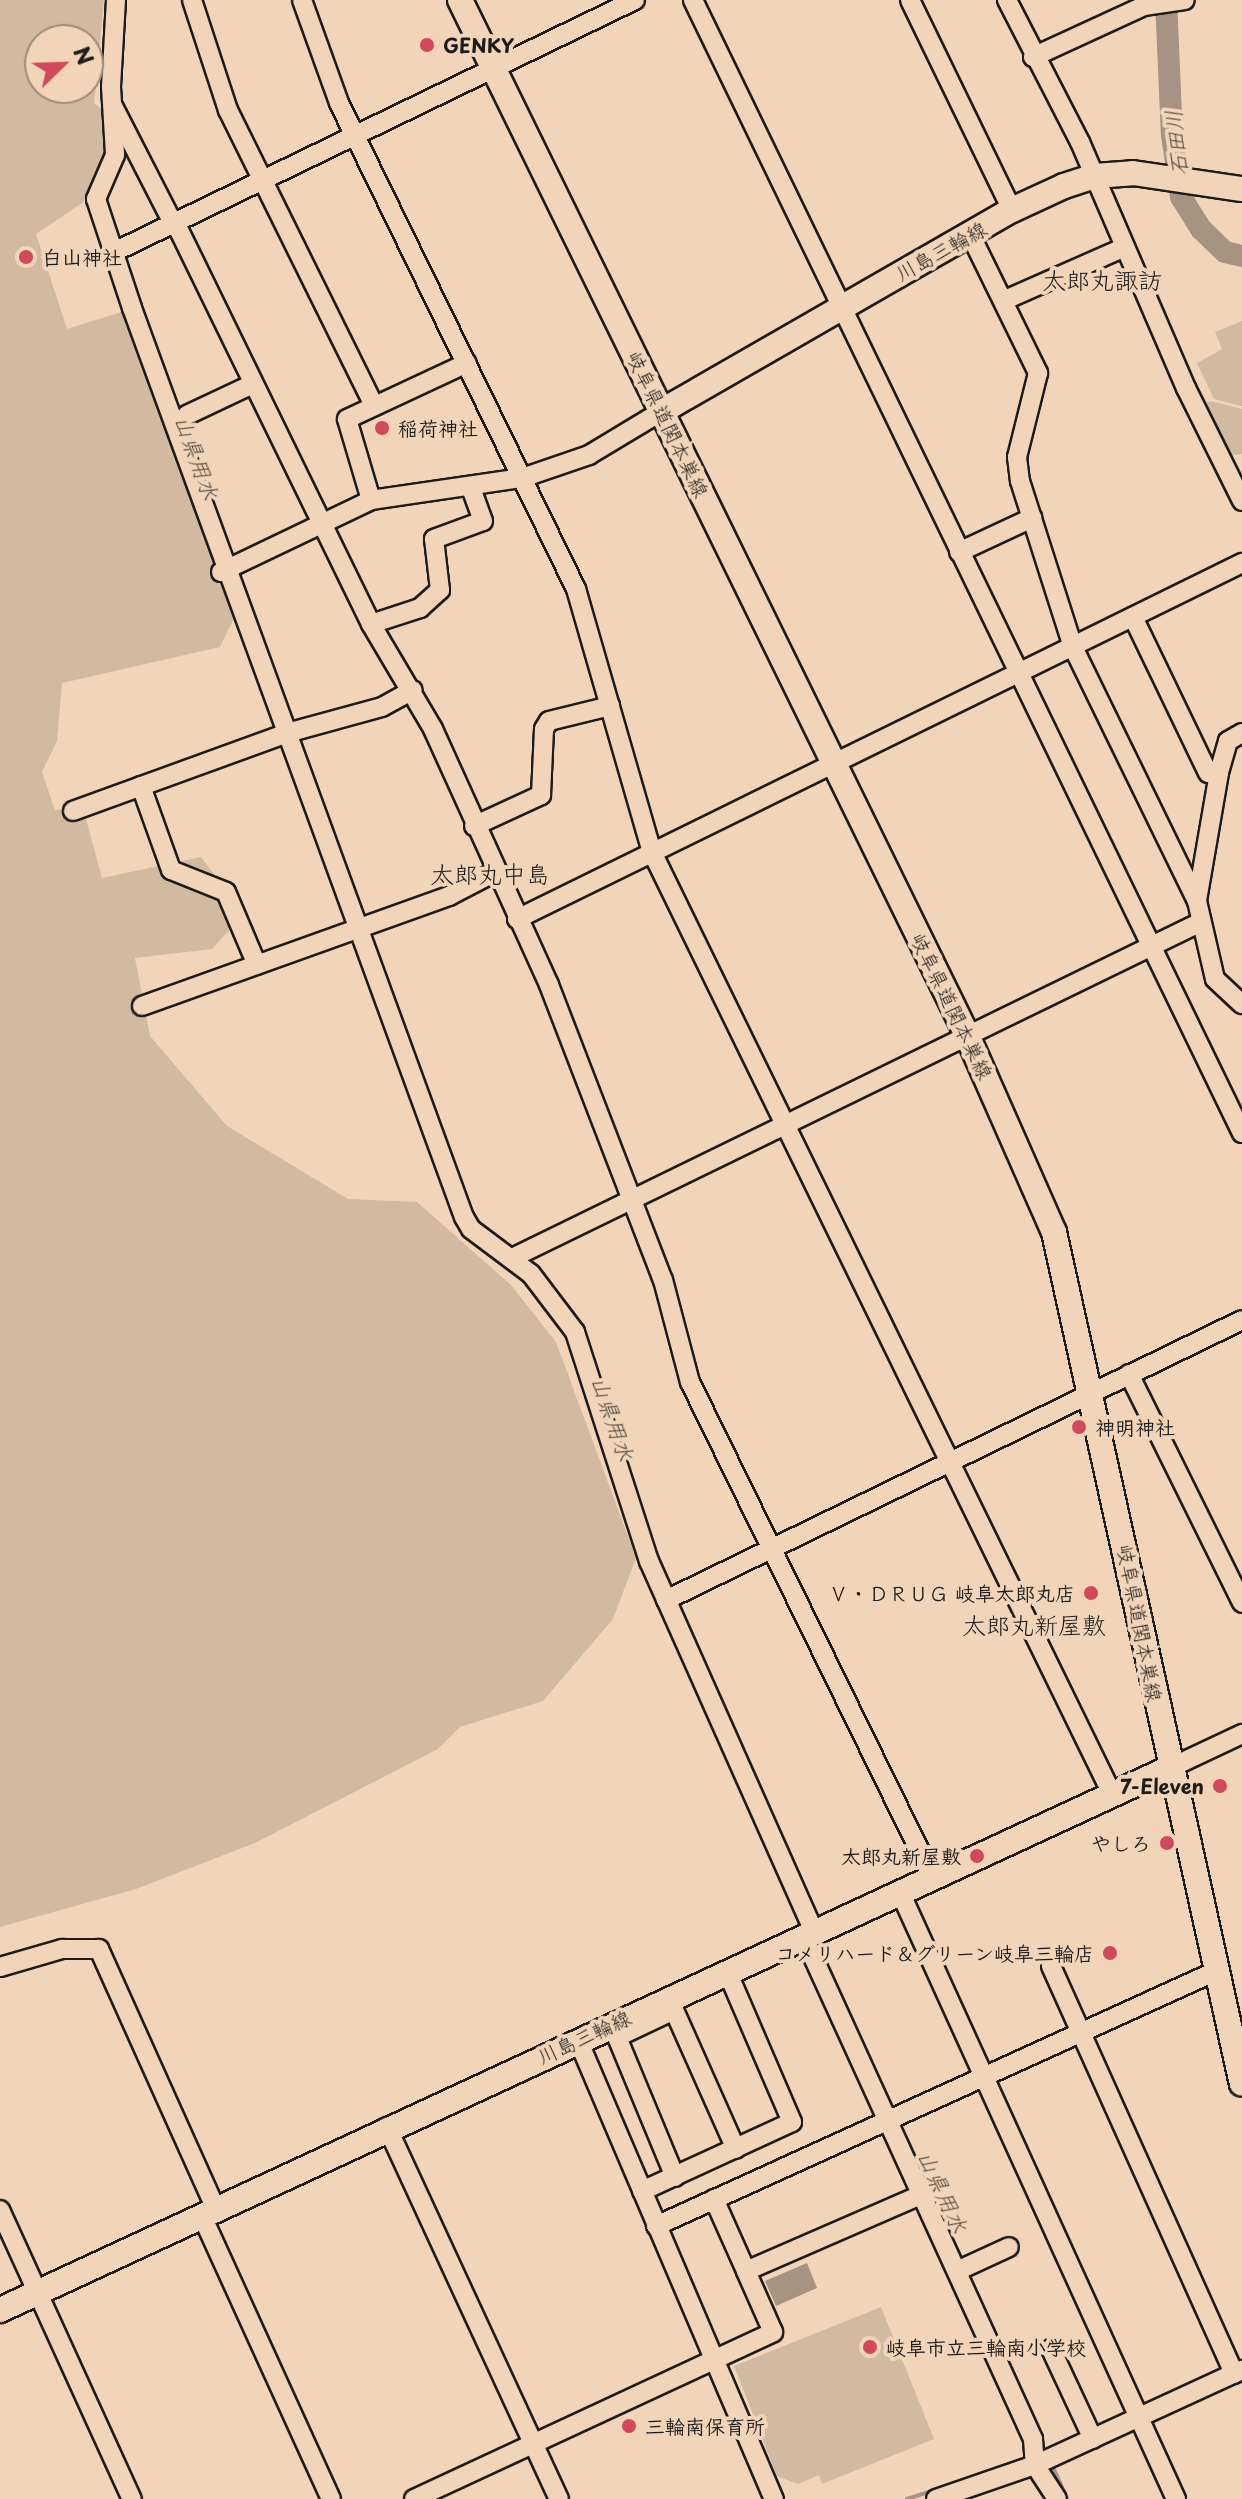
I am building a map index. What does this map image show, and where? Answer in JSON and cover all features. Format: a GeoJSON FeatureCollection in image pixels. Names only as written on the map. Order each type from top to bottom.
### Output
{"type":"FeatureCollection","features":[{"type":"Feature","properties":{"kind":"main road","name":"岐阜県道関本巣線"},"geometry":{"type":"LineString","coordinates":[[460,0],[967,1035],[1054,1232],[1093,1391],[1170,1768],[1241,2078]]}},
{"type":"Feature","properties":{"kind":"main road","name":"川島三輪線"},"geometry":{"type":"LineString","coordinates":[[662,411],[1012,210],[1094,176],[1162,174],[1242,189]]}},
{"type":"Feature","properties":{"kind":"main road","name":"川島三輪線"},"geometry":{"type":"LineString","coordinates":[[0,2310],[387,2127],[1170,1768]]}},
{"type":"Feature","properties":{"kind":"street"},"geometry":{"type":"LineString","coordinates":[[116,0],[115,155],[96,199],[112,253],[281,735],[353,930],[464,1217],[471,1229],[512,1258],[547,1292],[580,1344],[635,1521],[666,1600],[808,1933],[893,2117],[923,2194],[1033,2439],[1035,2465],[1057,2499]]}},
{"type":"Feature","properties":{"kind":"street"},"geometry":{"type":"LineString","coordinates":[[192,0],[228,110],[374,406]]}},
{"type":"Feature","properties":{"kind":"street"},"geometry":{"type":"LineString","coordinates":[[302,0],[339,103],[357,134],[576,589],[652,852],[1112,1794]]}},
{"type":"Feature","properties":{"kind":"street"},"geometry":{"type":"LineString","coordinates":[[590,0],[599,17]]}},
{"type":"Feature","properties":{"kind":"street"},"geometry":{"type":"LineString","coordinates":[[112,253],[635,0]]}},
{"type":"Feature","properties":{"kind":"street"},"geometry":{"type":"LineString","coordinates":[[693,0],[1242,1133]]}},
{"type":"Feature","properties":{"kind":"street"},"geometry":{"type":"LineString","coordinates":[[910,0],[1012,210]]}},
{"type":"Feature","properties":{"kind":"street"},"geometry":{"type":"LineString","coordinates":[[1007,0],[1094,176],[1242,501]]}},
{"type":"Feature","properties":{"kind":"street"},"geometry":{"type":"LineString","coordinates":[[1033,57],[1144,6],[1183,0]]}},
{"type":"Feature","properties":{"kind":"street"},"geometry":{"type":"LineString","coordinates":[[113,106],[174,223],[371,624],[413,690],[549,985],[663,1280],[690,1382],[932,1876]]}},
{"type":"Feature","properties":{"kind":"street"},"geometry":{"type":"LineString","coordinates":[[970,234],[1005,300],[1038,373],[1017,457],[1032,518],[1073,647],[1197,901]]}},
{"type":"Feature","properties":{"kind":"street"},"geometry":{"type":"LineString","coordinates":[[1005,300],[1125,247]]}},
{"type":"Feature","properties":{"kind":"street"},"geometry":{"type":"LineString","coordinates":[[371,500],[347,419],[467,363]]}},
{"type":"Feature","properties":{"kind":"street"},"geometry":{"type":"LineString","coordinates":[[187,415],[253,384]]}},
{"type":"Feature","properties":{"kind":"street"},"geometry":{"type":"LineString","coordinates":[[225,571],[371,500],[471,488],[522,478],[589,455],[662,411]]}},
{"type":"Feature","properties":{"kind":"street"},"geometry":{"type":"LineString","coordinates":[[371,624],[420,608],[440,590],[434,539],[483,521],[471,488]]}},
{"type":"Feature","properties":{"kind":"street"},"geometry":{"type":"LineString","coordinates":[[959,552],[1032,518]]}},
{"type":"Feature","properties":{"kind":"street"},"geometry":{"type":"LineString","coordinates":[[517,919],[1242,563]]}},
{"type":"Feature","properties":{"kind":"street"},"geometry":{"type":"LineString","coordinates":[[1133,617],[1208,773]]}},
{"type":"Feature","properties":{"kind":"street"},"geometry":{"type":"LineString","coordinates":[[242,642],[281,735]]}},
{"type":"Feature","properties":{"kind":"street"},"geometry":{"type":"LineString","coordinates":[[73,811],[281,735],[382,707],[413,690]]}},
{"type":"Feature","properties":{"kind":"street"},"geometry":{"type":"LineString","coordinates":[[474,826],[541,795],[544,729],[549,721],[610,706]]}},
{"type":"Feature","properties":{"kind":"street"},"geometry":{"type":"LineString","coordinates":[[1242,733],[1228,741],[1219,773],[1197,901],[1199,923],[1215,979],[1242,1004]]}},
{"type":"Feature","properties":{"kind":"street"},"geometry":{"type":"LineString","coordinates":[[141,786],[171,870],[226,892],[257,965]]}},
{"type":"Feature","properties":{"kind":"street"},"geometry":{"type":"LineString","coordinates":[[142,1006],[449,896],[495,872]]}},
{"type":"Feature","properties":{"kind":"street"},"geometry":{"type":"LineString","coordinates":[[512,1258],[1199,923]]}},
{"type":"Feature","properties":{"kind":"street"},"geometry":{"type":"LineString","coordinates":[[666,1600],[1242,1320]]}},
{"type":"Feature","properties":{"kind":"street"},"geometry":{"type":"LineString","coordinates":[[1129,1374],[1242,1603]]}},
{"type":"Feature","properties":{"kind":"street"},"geometry":{"type":"LineString","coordinates":[[1170,1768],[1242,1734]]}},
{"type":"Feature","properties":{"kind":"street"},"geometry":{"type":"LineString","coordinates":[[900,1892],[987,2075],[1176,2499]]}},
{"type":"Feature","properties":{"kind":"street"},"geometry":{"type":"LineString","coordinates":[[0,1967],[62,1949],[99,1949],[331,2499]]}},
{"type":"Feature","properties":{"kind":"street"},"geometry":{"type":"LineString","coordinates":[[943,2498],[1035,2465],[1238,2372],[1051,1966]]}},
{"type":"Feature","properties":{"kind":"street"},"geometry":{"type":"LineString","coordinates":[[642,2191],[792,2122],[727,1971]]}},
{"type":"Feature","properties":{"kind":"street"},"geometry":{"type":"LineString","coordinates":[[656,2226],[1216,1971]]}},
{"type":"Feature","properties":{"kind":"street"},"geometry":{"type":"LineString","coordinates":[[675,2177],[617,2037],[674,2010],[736,2149]]}},
{"type":"Feature","properties":{"kind":"street"},"geometry":{"type":"LineString","coordinates":[[578,2040],[774,2499]]}},
{"type":"Feature","properties":{"kind":"street"},"geometry":{"type":"LineString","coordinates":[[387,2127],[559,2499]]}},
{"type":"Feature","properties":{"kind":"street"},"geometry":{"type":"LineString","coordinates":[[746,2271],[923,2194]]}},
{"type":"Feature","properties":{"kind":"street"},"geometry":{"type":"LineString","coordinates":[[414,2499],[773,2332],[714,2199]]}},
{"type":"Feature","properties":{"kind":"street"},"geometry":{"type":"LineString","coordinates":[[0,2210],[132,2499]]}},
{"type":"Feature","properties":{"kind":"street"},"geometry":{"type":"LineString","coordinates":[[957,2271],[1009,2247]]}},
{"type":"Feature","properties":{"kind":"street"},"geometry":{"type":"LineString","coordinates":[[1051,2349],[1093,2439]]}},
{"type":"Feature","properties":{"kind":"shaded area"},"geometry":{"type":"Polygon","coordinates":[[[0,0],[104,0],[102,24],[24,24],[24,104],[95,104],[122,125],[113,169],[82,203],[36,234],[67,329],[128,310],[235,616],[220,647],[62,683],[57,741],[42,772],[55,810],[83,808],[102,878],[201,857],[232,898],[232,927],[212,949],[135,958],[150,1036],[227,1126],[348,1199],[417,1202],[511,1285],[556,1342],[636,1558],[613,1619],[543,1701],[460,1727],[438,1749],[255,1843],[136,1889],[0,1927],[0,0]]]}},
{"type":"Feature","properties":{"kind":"shaded area"},"geometry":{"type":"Polygon","coordinates":[[[1242,321],[1241,406],[1214,399],[1197,363],[1222,349],[1215,332],[1242,321]]]}},
{"type":"Feature","properties":{"kind":"shaded area"},"geometry":{"type":"Polygon","coordinates":[[[1211,401],[1242,409],[1242,454],[1228,456],[1203,404],[1211,401]]]}},
{"type":"Feature","properties":{"kind":"shaded area"},"geometry":{"type":"Polygon","coordinates":[[[807,2263],[817,2288],[776,2306],[765,2281],[807,2263]]]}},
{"type":"Feature","properties":{"kind":"shaded area"},"geometry":{"type":"Polygon","coordinates":[[[881,2307],[934,2439],[822,2484],[819,2475],[798,2484],[777,2476],[734,2366],[881,2307]]]}},
{"type":"Feature","properties":{"kind":"waterway","name":"石田川"},"geometry":{"type":"LineString","coordinates":[[1166,0],[1172,135],[1181,197],[1201,229],[1225,252],[1242,256]]}},
{"type":"Feature","properties":{"kind":"waterway","name":"山県用水"},"geometry":{"type":"LineString","coordinates":[[89,204],[103,248]]}},
{"type":"Feature","properties":{"kind":"waterway","name":"山県用水"},"geometry":{"type":"LineString","coordinates":[[947,2228],[963,2263]]}},
{"type":"Feature","properties":{"kind":"waterway","name":"山県用水"},"geometry":{"type":"LineString","coordinates":[[967,2271],[989,2322]]}},
{"type":"Feature","properties":{"kind":"waterway","name":"山県用水"},"geometry":{"type":"LineString","coordinates":[[1053,2467],[1067,2499]]}},
{"type":"Feature","properties":{"kind":"waterway","name":"山県用水"},"geometry":{"type":"LineString","coordinates":[[907,2499],[938,2489]]}},
{"type":"Feature","properties":{"kind":"place","name":"GENKY"},"geometry":{"type":"Point","coordinates":[427,45]}},
{"type":"Feature","properties":{"kind":"place","name":"白山神社"},"geometry":{"type":"Point","coordinates":[26,257]}},
{"type":"Feature","properties":{"kind":"place","name":"稲荷神社"},"geometry":{"type":"Point","coordinates":[382,428]}},
{"type":"Feature","properties":{"kind":"place","name":"神明神社"},"geometry":{"type":"Point","coordinates":[1079,1427]}},
{"type":"Feature","properties":{"kind":"place","name":"Ｖ・ＤＲＵＧ 岐阜太郎丸店"},"geometry":{"type":"Point","coordinates":[1091,1593]}},
{"type":"Feature","properties":{"kind":"place","name":"7-Eleven"},"geometry":{"type":"Point","coordinates":[1220,1786]}},
{"type":"Feature","properties":{"kind":"place","name":"やしろ"},"geometry":{"type":"Point","coordinates":[1167,1843]}},
{"type":"Feature","properties":{"kind":"place","name":"太郎丸新屋敷"},"geometry":{"type":"Point","coordinates":[977,1856]}},
{"type":"Feature","properties":{"kind":"place","name":"コメリハード＆グリーン岐阜三輪店"},"geometry":{"type":"Point","coordinates":[1110,1953]}},
{"type":"Feature","properties":{"kind":"place","name":"岐阜市立三輪南小学校"},"geometry":{"type":"Point","coordinates":[870,2347]}},
{"type":"Feature","properties":{"kind":"place","name":"三輪南保育所"},"geometry":{"type":"Point","coordinates":[629,2426]}},
{"type":"Feature","properties":{"kind":"district","name":"太郎丸諏訪"},"geometry":{"type":"Point","coordinates":[1102,280]}},
{"type":"Feature","properties":{"kind":"district","name":"太郎丸中島"},"geometry":{"type":"Point","coordinates":[490,874]}},
{"type":"Feature","properties":{"kind":"district","name":"太郎丸新屋敷"},"geometry":{"type":"Point","coordinates":[1034,1625]}}]}
